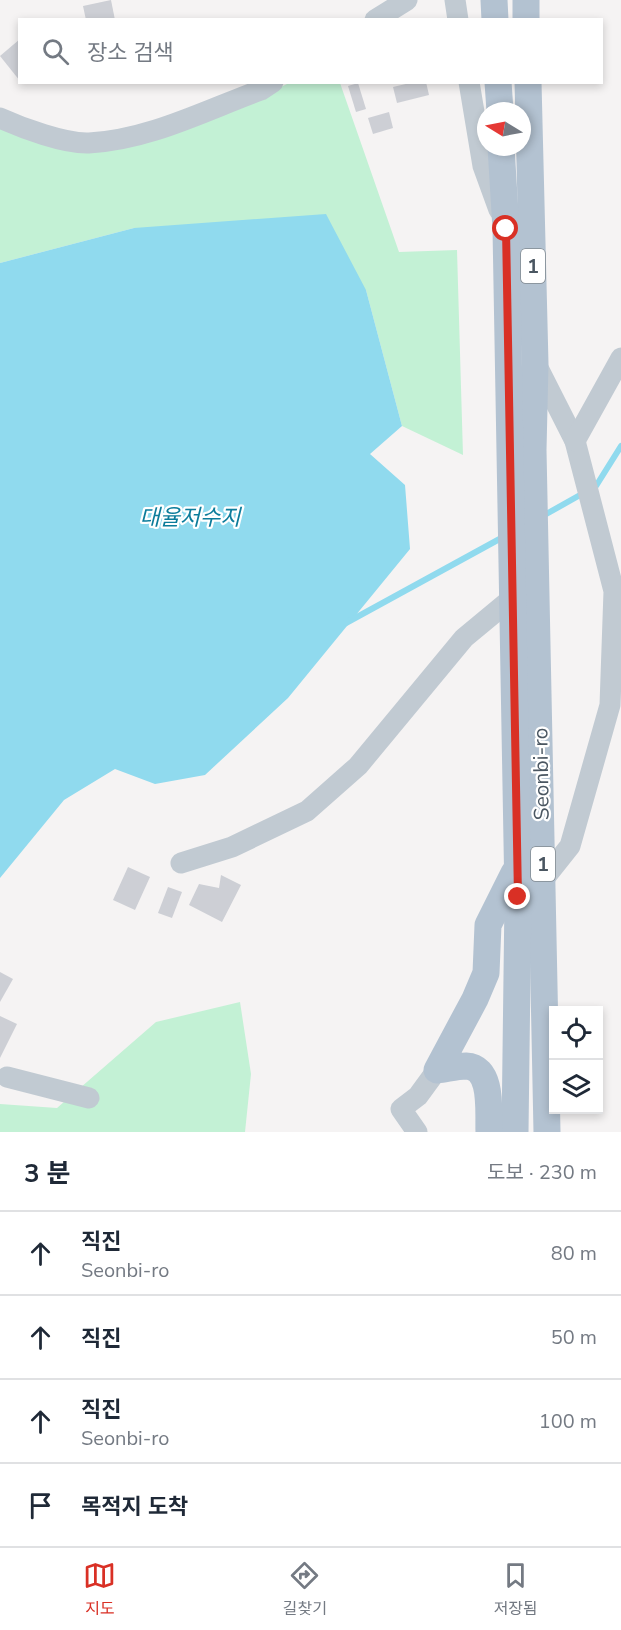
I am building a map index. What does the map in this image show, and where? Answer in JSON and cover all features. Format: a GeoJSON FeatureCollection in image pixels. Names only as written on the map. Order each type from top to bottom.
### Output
{"type":"FeatureCollection","features":[{"type":"Feature","properties":{"kind":"main road"},"geometry":{"type":"LineString","coordinates":[[494,0],[495,18]]}},
{"type":"Feature","properties":{"kind":"main road"},"geometry":{"type":"LineString","coordinates":[[526,0],[526,18]]}},
{"type":"Feature","properties":{"kind":"main road"},"geometry":{"type":"LineString","coordinates":[[498,84],[499,102]]}},
{"type":"Feature","properties":{"kind":"main road","name":"1"},"geometry":{"type":"LineString","coordinates":[[522,456],[535,364],[528,84]]}},
{"type":"Feature","properties":{"kind":"main road","name":"1"},"geometry":{"type":"LineString","coordinates":[[502,156],[522,456],[524,597]]}},
{"type":"Feature","properties":{"kind":"main road","name":"Seonbi-ro"},"geometry":{"type":"LineString","coordinates":[[515,1132],[517,866],[524,597]]}},
{"type":"Feature","properties":{"kind":"main road","name":"Seonbi-ro"},"geometry":{"type":"LineString","coordinates":[[524,597],[543,880],[547,1132]]}},
{"type":"Feature","properties":{"kind":"main road"},"geometry":{"type":"LineString","coordinates":[[437,1070],[475,999],[486,973],[488,925],[517,866]]}},
{"type":"Feature","properties":{"kind":"main road"},"geometry":{"type":"LineString","coordinates":[[437,1070],[467,1065],[480,1072],[487,1085],[489,1132]]}},
{"type":"Feature","properties":{"kind":"street"},"geometry":{"type":"LineString","coordinates":[[378,18],[407,0]]}},
{"type":"Feature","properties":{"kind":"street"},"geometry":{"type":"LineString","coordinates":[[455,0],[458,18]]}},
{"type":"Feature","properties":{"kind":"street"},"geometry":{"type":"LineString","coordinates":[[0,118],[26,130],[87,143],[138,136],[261,90],[270,84]]}},
{"type":"Feature","properties":{"kind":"street"},"geometry":{"type":"LineString","coordinates":[[469,84],[483,166],[506,229]]}},
{"type":"Feature","properties":{"kind":"street"},"geometry":{"type":"LineString","coordinates":[[575,441],[621,358]]}},
{"type":"Feature","properties":{"kind":"street"},"geometry":{"type":"LineString","coordinates":[[535,364],[575,441],[614,591],[610,705],[570,846],[543,880]]}},
{"type":"Feature","properties":{"kind":"street"},"geometry":{"type":"LineString","coordinates":[[181,863],[232,848],[307,810],[358,766],[464,638],[524,597]]}},
{"type":"Feature","properties":{"kind":"street"},"geometry":{"type":"LineString","coordinates":[[417,1132],[400,1109],[418,1096],[437,1070]]}},
{"type":"Feature","properties":{"kind":"street"},"geometry":{"type":"LineString","coordinates":[[7,1077],[88,1098]]}},
{"type":"Feature","properties":{"kind":"green space"},"geometry":{"type":"Polygon","coordinates":[[[287,84],[340,84],[399,252],[457,250],[463,455],[402,426],[366,290],[134,228],[0,263],[0,126],[45,143],[242,106],[287,84]]]}},
{"type":"Feature","properties":{"kind":"green space"},"geometry":{"type":"Polygon","coordinates":[[[240,1002],[251,1074],[245,1132],[0,1132],[0,1104],[57,1108],[156,1022],[240,1002]]]}},
{"type":"Feature","properties":{"kind":"water","name":"대율저수지"},"geometry":{"type":"Polygon","coordinates":[[[326,214],[366,290],[402,426],[370,454],[405,485],[410,549],[288,698],[205,775],[155,784],[115,769],[64,800],[0,878],[0,263],[134,228],[326,214]]]}},
{"type":"Feature","properties":{"kind":"building"},"geometry":{"type":"Polygon","coordinates":[[[111,0],[115,18],[86,18],[83,6],[111,0]]]}},
{"type":"Feature","properties":{"kind":"building"},"geometry":{"type":"Polygon","coordinates":[[[18,41],[18,78],[0,56],[18,41]]]}},
{"type":"Feature","properties":{"kind":"building"},"geometry":{"type":"Polygon","coordinates":[[[358,84],[366,109],[356,112],[348,86],[358,84]]]}},
{"type":"Feature","properties":{"kind":"building"},"geometry":{"type":"Polygon","coordinates":[[[406,84],[426,84],[429,95],[397,103],[393,87],[406,84]]]}},
{"type":"Feature","properties":{"kind":"building"},"geometry":{"type":"Polygon","coordinates":[[[389,112],[393,128],[373,134],[368,118],[389,112]]]}},
{"type":"Feature","properties":{"kind":"building"},"geometry":{"type":"Polygon","coordinates":[[[128,867],[150,877],[135,910],[113,900],[128,867]]]}},
{"type":"Feature","properties":{"kind":"building"},"geometry":{"type":"Polygon","coordinates":[[[221,875],[241,885],[222,922],[189,905],[199,884],[219,888],[221,875]]]}},
{"type":"Feature","properties":{"kind":"building"},"geometry":{"type":"Polygon","coordinates":[[[168,887],[182,892],[172,918],[158,913],[168,887]]]}},
{"type":"Feature","properties":{"kind":"building"},"geometry":{"type":"Polygon","coordinates":[[[0,972],[13,979],[0,1002],[0,972]]]}},
{"type":"Feature","properties":{"kind":"building"},"geometry":{"type":"Polygon","coordinates":[[[0,1016],[17,1024],[0,1058],[0,1016]]]}},
{"type":"Feature","properties":{"kind":"waterway"},"geometry":{"type":"LineString","coordinates":[[541,517],[596,486],[621,446]]}},
{"type":"Feature","properties":{"kind":"waterway"},"geometry":{"type":"LineString","coordinates":[[346,623],[505,536]]}},
{"type":"Feature","properties":{"kind":"route"},"geometry":{"type":"LineString","coordinates":[[506,229],[518,897]]}}]}
